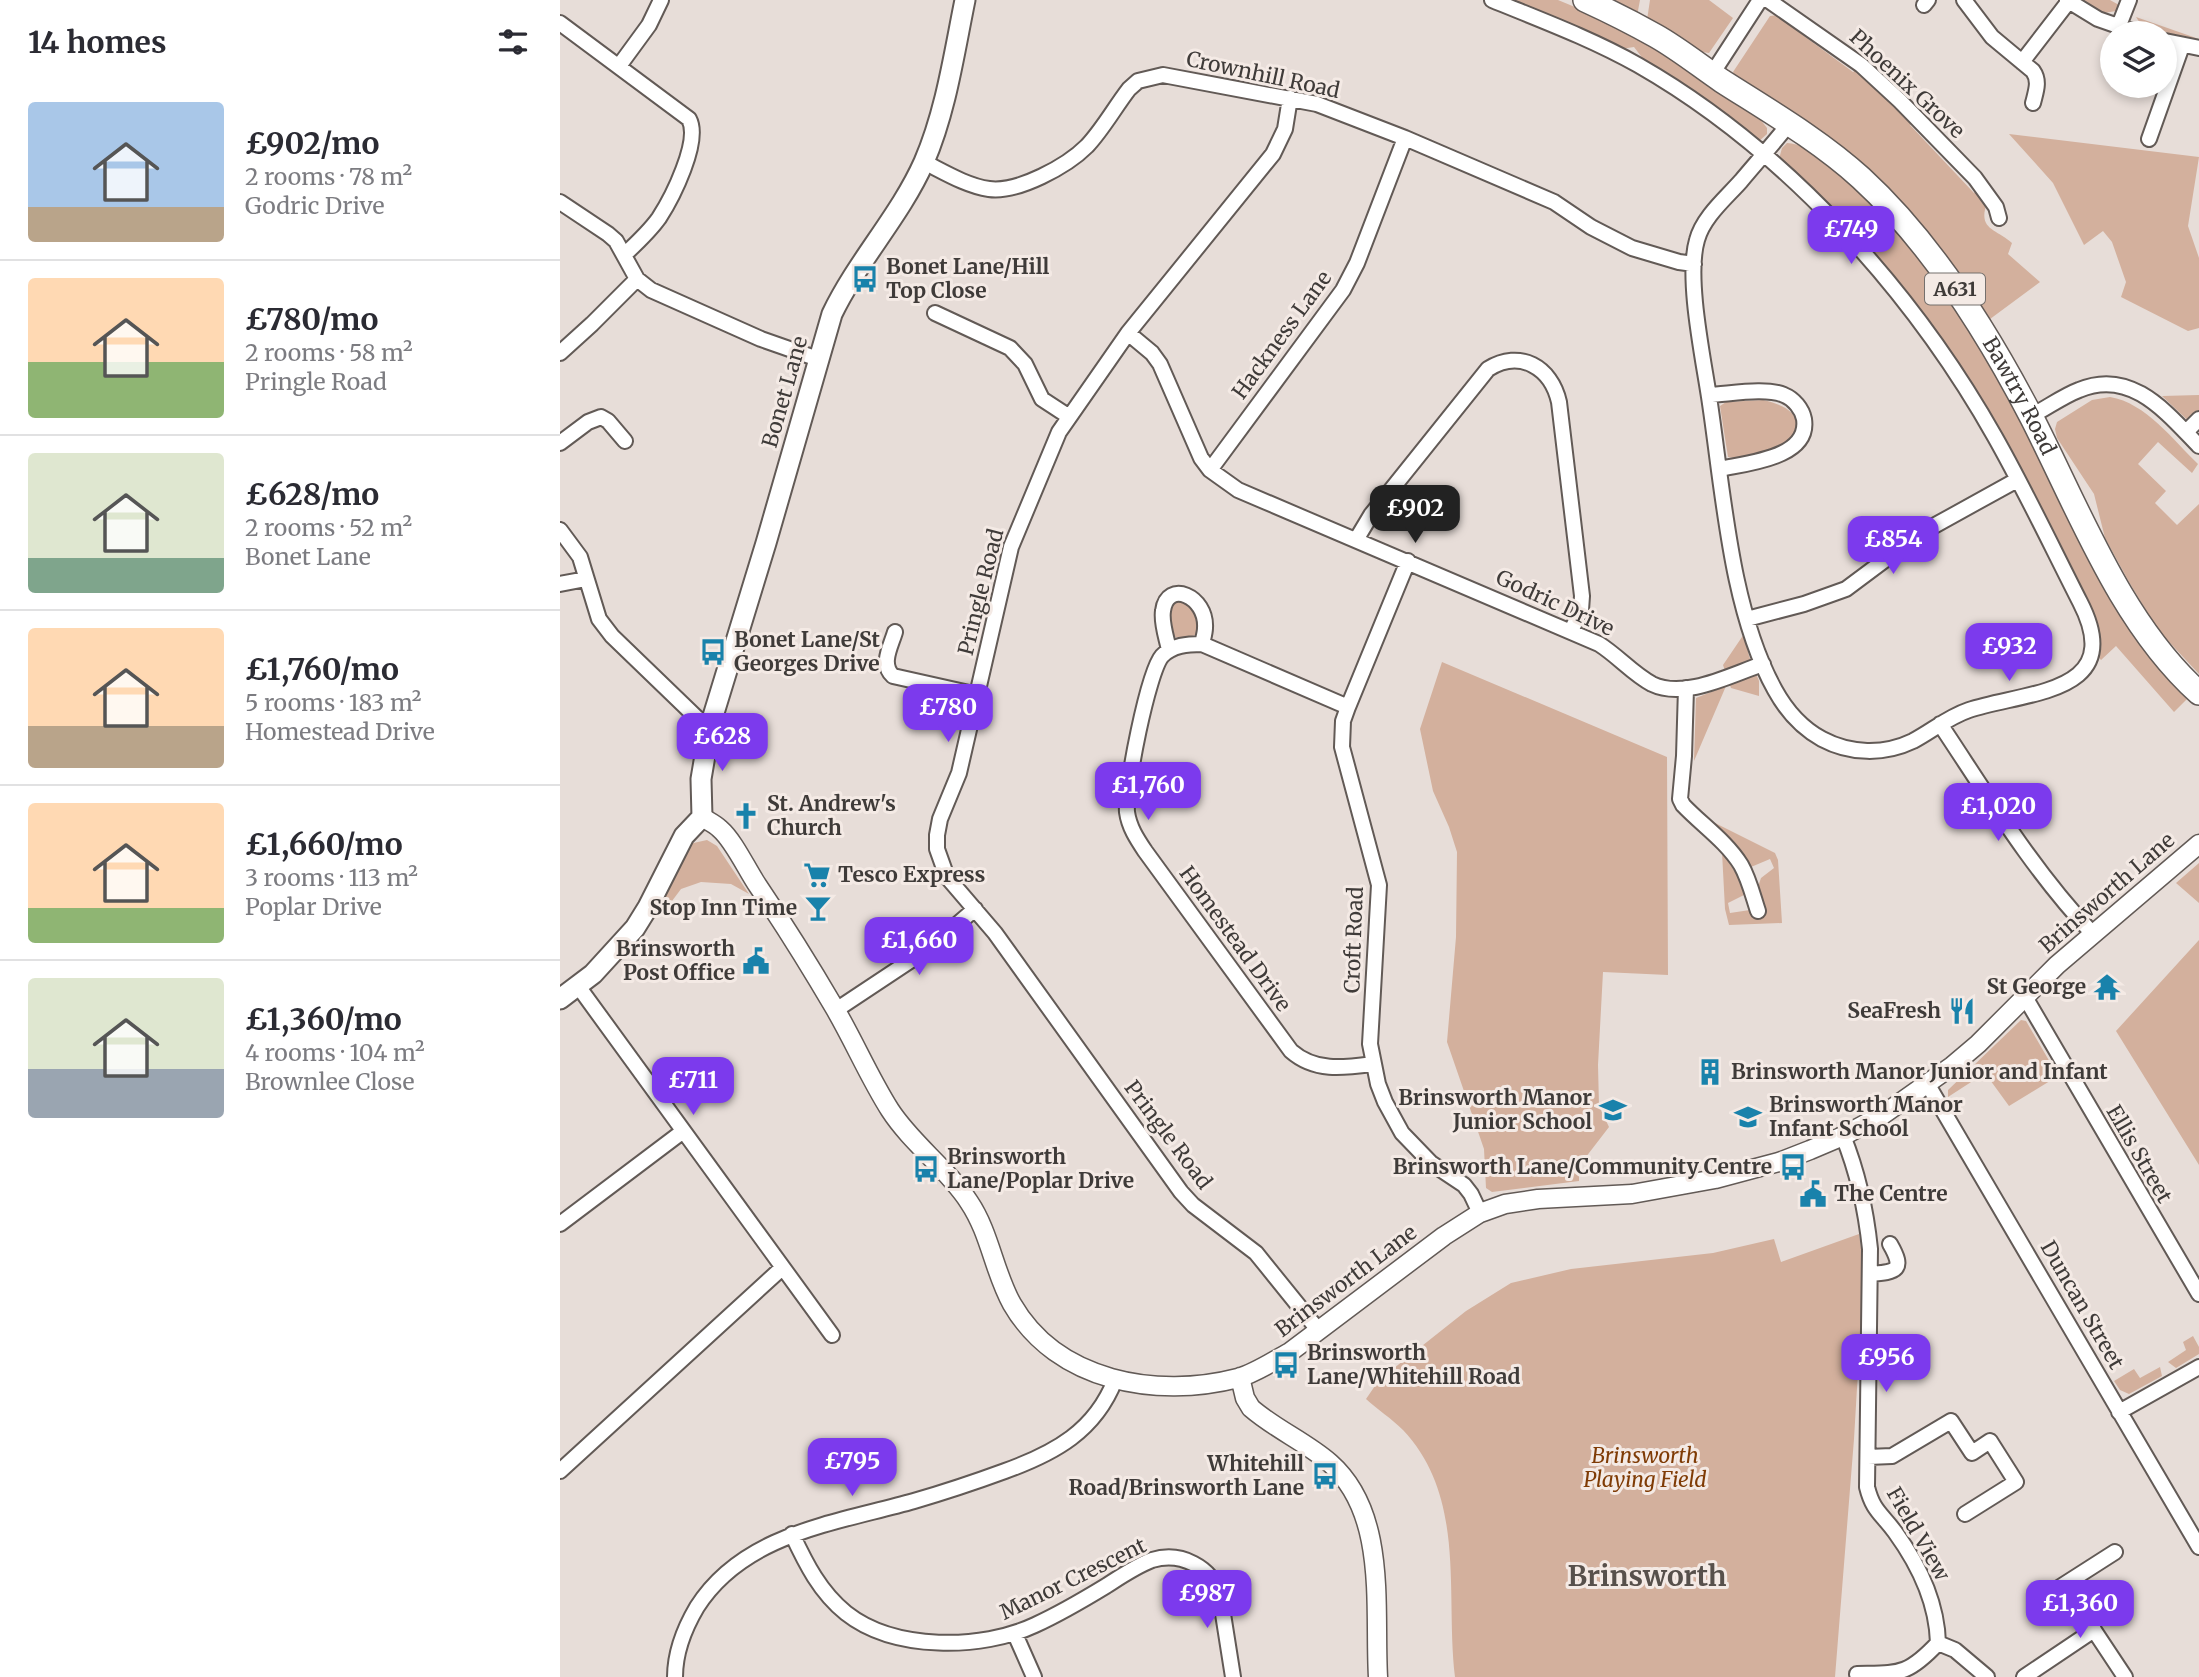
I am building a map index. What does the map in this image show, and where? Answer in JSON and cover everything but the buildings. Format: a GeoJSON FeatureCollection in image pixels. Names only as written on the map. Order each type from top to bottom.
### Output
{"type":"FeatureCollection","features":[{"type":"Feature","properties":{"kind":"main road","name":"Bonet Lane"},"geometry":{"type":"LineString","coordinates":[[702,817],[701,779],[710,726],[832,314],[840,296],[903,202],[924,162],[943,105],[965,0]]}},
{"type":"Feature","properties":{"kind":"main road","name":"Bawtry Road"},"geometry":{"type":"LineString","coordinates":[[1585,0],[1658,37],[1789,124],[1859,176],[1906,226],[1976,317],[2031,416],[2123,597],[2159,651],[2199,692]]}},
{"type":"Feature","properties":{"kind":"main road"},"geometry":{"type":"LineString","coordinates":[[560,999],[598,968],[635,928],[684,835],[702,817]]}},
{"type":"Feature","properties":{"kind":"street"},"geometry":{"type":"LineString","coordinates":[[619,66],[649,25],[662,0]]}},
{"type":"Feature","properties":{"kind":"street","name":"Bawtry Road"},"geometry":{"type":"LineString","coordinates":[[1492,0],[1558,27],[1637,65],[1694,102],[1763,156],[1839,227],[1903,302],[1969,395],[1994,436],[2091,623],[2093,649],[2088,661],[2078,673],[2052,690],[1971,709],[1940,724]]}},
{"type":"Feature","properties":{"kind":"street"},"geometry":{"type":"LineString","coordinates":[[1712,74],[1760,0]]}},
{"type":"Feature","properties":{"kind":"street","name":"Phoenix Grove"},"geometry":{"type":"LineString","coordinates":[[1768,0],[1861,65],[1900,100],[1975,178],[1996,207],[1999,218]]}},
{"type":"Feature","properties":{"kind":"street"},"geometry":{"type":"LineString","coordinates":[[1964,0],[1992,37],[2037,77],[2033,103]]}},
{"type":"Feature","properties":{"kind":"street"},"geometry":{"type":"LineString","coordinates":[[2121,21],[2129,0]]}},
{"type":"Feature","properties":{"kind":"street"},"geometry":{"type":"LineString","coordinates":[[2022,62],[2068,1],[2105,21]]}},
{"type":"Feature","properties":{"kind":"street"},"geometry":{"type":"LineString","coordinates":[[560,23],[689,119],[692,129],[691,144],[679,179],[660,217],[644,237],[624,255]]}},
{"type":"Feature","properties":{"kind":"street"},"geometry":{"type":"LineString","coordinates":[[2177,45],[2199,48]]}},
{"type":"Feature","properties":{"kind":"street"},"geometry":{"type":"LineString","coordinates":[[2149,139],[2182,46]]}},
{"type":"Feature","properties":{"kind":"street","name":"Crownhill Road"},"geometry":{"type":"LineString","coordinates":[[924,162],[970,184],[989,189],[1006,189],[1024,184],[1074,157],[1138,81],[1150,76],[1171,76],[1290,98],[1331,109],[1554,202],[1591,227],[1632,248],[1694,264]]}},
{"type":"Feature","properties":{"kind":"street","name":"Pringle Road"},"geometry":{"type":"LineString","coordinates":[[1290,98],[1285,129],[1273,153],[1128,333],[1059,432],[1011,547],[1003,573],[978,695],[959,773],[940,819],[937,849],[947,877],[1003,944],[1181,1192],[1193,1205],[1256,1253],[1319,1331]]}},
{"type":"Feature","properties":{"kind":"street"},"geometry":{"type":"LineString","coordinates":[[1789,124],[1704,224],[1697,238],[1694,264],[1698,320],[1736,571],[1747,619],[1763,664],[1774,689],[1795,718],[1819,737],[1847,750],[1876,751],[1901,745],[1940,724],[2029,859],[2093,934]]}},
{"type":"Feature","properties":{"kind":"street","name":"Hackness Lane"},"geometry":{"type":"LineString","coordinates":[[1210,470],[1343,290],[1357,263],[1405,138]]}},
{"type":"Feature","properties":{"kind":"street"},"geometry":{"type":"LineString","coordinates":[[560,202],[608,234],[624,255],[630,269],[651,290],[761,339],[818,359]]}},
{"type":"Feature","properties":{"kind":"street"},"geometry":{"type":"LineString","coordinates":[[560,353],[638,279]]}},
{"type":"Feature","properties":{"kind":"street"},"geometry":{"type":"LineString","coordinates":[[935,313],[1010,348],[1025,364],[1042,399],[1068,416]]}},
{"type":"Feature","properties":{"kind":"street","name":"Godric Drive"},"geometry":{"type":"LineString","coordinates":[[1128,333],[1152,353],[1160,364],[1196,449],[1210,470],[1238,489],[1571,631],[1614,653],[1651,683],[1663,688],[1686,688],[1763,664]]}},
{"type":"Feature","properties":{"kind":"street"},"geometry":{"type":"LineString","coordinates":[[1356,540],[1371,515],[1488,369],[1508,360],[1529,363],[1547,375],[1553,383],[1559,402],[1582,596],[1581,610],[1571,631]]}},
{"type":"Feature","properties":{"kind":"street"},"geometry":{"type":"LineString","coordinates":[[2031,416],[2079,390],[2095,384],[2116,383],[2140,392],[2199,446]]}},
{"type":"Feature","properties":{"kind":"street"},"geometry":{"type":"LineString","coordinates":[[1709,395],[1770,392],[1784,394],[1802,411],[1805,422],[1803,433],[1790,450],[1720,468]]}},
{"type":"Feature","properties":{"kind":"street"},"geometry":{"type":"LineString","coordinates":[[560,443],[588,422],[601,417],[608,421],[625,441]]}},
{"type":"Feature","properties":{"kind":"street"},"geometry":{"type":"LineString","coordinates":[[2186,432],[2199,419]]}},
{"type":"Feature","properties":{"kind":"street"},"geometry":{"type":"LineString","coordinates":[[1747,619],[1804,604],[1846,589],[1921,533],[2017,480]]}},
{"type":"Feature","properties":{"kind":"street"},"geometry":{"type":"LineString","coordinates":[[560,530],[580,556],[600,619],[612,636],[697,718],[710,726]]}},
{"type":"Feature","properties":{"kind":"street","name":"Croft Road"},"geometry":{"type":"LineString","coordinates":[[1408,561],[1343,721],[1342,747],[1378,885],[1370,1044],[1373,1064],[1385,1102],[1402,1133],[1431,1163],[1464,1185],[1480,1213]]}},
{"type":"Feature","properties":{"kind":"street"},"geometry":{"type":"LineString","coordinates":[[560,584],[586,579]]}},
{"type":"Feature","properties":{"kind":"street"},"geometry":{"type":"LineString","coordinates":[[1202,644],[1206,628],[1201,610],[1190,596],[1182,593],[1174,596],[1163,610],[1168,650],[1202,644],[1348,707]]}},
{"type":"Feature","properties":{"kind":"street"},"geometry":{"type":"LineString","coordinates":[[895,632],[886,665],[893,676],[978,695]]}},
{"type":"Feature","properties":{"kind":"street","name":"Homestead Drive"},"geometry":{"type":"LineString","coordinates":[[1168,650],[1156,665],[1151,682],[1131,776],[1127,813],[1134,835],[1291,1051],[1312,1065],[1327,1068],[1373,1064]]}},
{"type":"Feature","properties":{"kind":"street"},"geometry":{"type":"LineString","coordinates":[[1686,688],[1685,755],[1680,799],[1741,864],[1758,911]]}},
{"type":"Feature","properties":{"kind":"street","name":"Brinsworth Lane"},"geometry":{"type":"LineString","coordinates":[[702,817],[722,830],[794,940],[892,1112],[912,1139],[970,1203],[1003,1286],[1026,1324],[1040,1339],[1075,1364],[1115,1380],[1174,1388],[1240,1377],[1281,1357],[1444,1236],[1480,1213],[1505,1204],[1538,1199],[1632,1194],[1715,1180],[1779,1162],[1843,1136],[1908,1099],[1978,1044],[2057,965],[2199,844]]}},
{"type":"Feature","properties":{"kind":"street"},"geometry":{"type":"LineString","coordinates":[[836,1010],[931,947],[975,909]]}},
{"type":"Feature","properties":{"kind":"street"},"geometry":{"type":"LineString","coordinates":[[578,986],[832,1335]]}},
{"type":"Feature","properties":{"kind":"street","name":"Ellis Street"},"geometry":{"type":"LineString","coordinates":[[2025,998],[2199,1294]]}},
{"type":"Feature","properties":{"kind":"street","name":"Duncan Street"},"geometry":{"type":"LineString","coordinates":[[1928,1085],[2199,1547]]}},
{"type":"Feature","properties":{"kind":"street"},"geometry":{"type":"LineString","coordinates":[[560,1224],[682,1132]]}},
{"type":"Feature","properties":{"kind":"street","name":"Field View"},"geometry":{"type":"LineString","coordinates":[[1843,1136],[1856,1168],[1867,1219],[1870,1249],[1867,1487],[1871,1505],[1896,1533],[1927,1588],[1938,1623],[1938,1643]]}},
{"type":"Feature","properties":{"kind":"street"},"geometry":{"type":"LineString","coordinates":[[1870,1274],[1895,1270],[1899,1265],[1899,1259],[1890,1244]]}},
{"type":"Feature","properties":{"kind":"street"},"geometry":{"type":"LineString","coordinates":[[560,1471],[782,1268]]}},
{"type":"Feature","properties":{"kind":"street"},"geometry":{"type":"LineString","coordinates":[[2119,1412],[2199,1367]]}},
{"type":"Feature","properties":{"kind":"street"},"geometry":{"type":"LineString","coordinates":[[1240,1377],[1245,1398],[1251,1408],[1332,1465],[1353,1493],[1364,1515],[1373,1550],[1378,1677]]}},
{"type":"Feature","properties":{"kind":"street"},"geometry":{"type":"LineString","coordinates":[[675,1677],[684,1630],[705,1595],[729,1570],[792,1534],[915,1501],[1031,1462],[1062,1445],[1093,1419],[1115,1380]]}},
{"type":"Feature","properties":{"kind":"street"},"geometry":{"type":"LineString","coordinates":[[1868,1457],[1892,1456],[1951,1421],[1972,1452],[1990,1441],[2016,1482],[1965,1514]]}},
{"type":"Feature","properties":{"kind":"street","name":"Manor Crescent"},"geometry":{"type":"LineString","coordinates":[[792,1534],[821,1588],[846,1612],[867,1626],[919,1640],[944,1643],[987,1642],[1015,1634],[1153,1560],[1169,1557],[1182,1559],[1207,1572],[1216,1583],[1233,1677]]}},
{"type":"Feature","properties":{"kind":"street"},"geometry":{"type":"LineString","coordinates":[[2115,1552],[2059,1588],[2094,1630],[2125,1677]]}},
{"type":"Feature","properties":{"kind":"street"},"geometry":{"type":"LineString","coordinates":[[2024,1677],[2094,1630]]}},
{"type":"Feature","properties":{"kind":"street"},"geometry":{"type":"LineString","coordinates":[[1015,1634],[1034,1677]]}},
{"type":"Feature","properties":{"kind":"street"},"geometry":{"type":"LineString","coordinates":[[1857,1674],[1899,1673],[1919,1664],[1938,1643],[1955,1650],[1987,1677]]}},
{"type":"Feature","properties":{"kind":"green space"},"geometry":{"type":"Polygon","coordinates":[[[1505,0],[1558,0],[1599,17],[1638,37],[1760,119],[1767,128],[1767,134],[1758,142],[1647,64],[1634,47],[1621,49],[1505,0]]]}},
{"type":"Feature","properties":{"kind":"green space"},"geometry":{"type":"Polygon","coordinates":[[[1604,0],[1640,0],[1637,16],[1604,0]]]}},
{"type":"Feature","properties":{"kind":"green space"},"geometry":{"type":"Polygon","coordinates":[[[1650,0],[1709,0],[1733,18],[1709,53],[1696,51],[1647,20],[1650,0]]]}},
{"type":"Feature","properties":{"kind":"green space"},"geometry":{"type":"Polygon","coordinates":[[[2081,0],[2110,0],[2119,5],[2116,11],[2104,13],[2081,0]]]}},
{"type":"Feature","properties":{"kind":"green space"},"geometry":{"type":"Polygon","coordinates":[[[1778,15],[1803,29],[1800,33],[1853,72],[1856,69],[1914,121],[1910,125],[1974,193],[1978,191],[1987,203],[1987,224],[2012,243],[2008,254],[2040,282],[1986,322],[1947,267],[1736,80],[1733,72],[1770,16],[1778,15]]]}},
{"type":"Feature","properties":{"kind":"green space"},"geometry":{"type":"Polygon","coordinates":[[[2177,31],[2199,39],[2177,36],[2177,31]]]}},
{"type":"Feature","properties":{"kind":"green space"},"geometry":{"type":"Polygon","coordinates":[[[2009,134],[2199,157],[2188,226],[2199,258],[2199,328],[2188,331],[2121,297],[2126,282],[2112,242],[2103,231],[2084,245],[2053,183],[2009,134]]]}},
{"type":"Feature","properties":{"kind":"green space"},"geometry":{"type":"Polygon","coordinates":[[[1787,143],[1796,144],[1814,153],[1853,185],[1918,257],[1977,337],[2009,393],[2113,601],[2143,647],[2188,698],[2174,712],[2116,646],[2101,660],[2097,655],[2101,643],[2098,624],[1961,372],[1779,159],[1782,148],[1787,143]]]}},
{"type":"Feature","properties":{"kind":"green space"},"geometry":{"type":"Polygon","coordinates":[[[2199,395],[2199,431],[2162,396],[2199,395]]]}},
{"type":"Feature","properties":{"kind":"green space"},"geometry":{"type":"Polygon","coordinates":[[[2110,397],[2147,415],[2198,464],[2192,473],[2158,442],[2138,464],[2166,491],[2155,503],[2177,525],[2199,504],[2199,674],[2157,629],[2105,538],[2094,494],[2057,438],[2057,422],[2092,400],[2110,397]]]}},
{"type":"Feature","properties":{"kind":"green space"},"geometry":{"type":"Polygon","coordinates":[[[1763,400],[1792,413],[1797,425],[1790,442],[1743,458],[1728,457],[1720,406],[1726,402],[1763,400]]]}},
{"type":"Feature","properties":{"kind":"green space"},"geometry":{"type":"Polygon","coordinates":[[[1181,599],[1192,604],[1201,625],[1198,634],[1184,639],[1174,637],[1170,623],[1173,604],[1175,600],[1181,599]]]}},
{"type":"Feature","properties":{"kind":"green space"},"geometry":{"type":"Polygon","coordinates":[[[1744,634],[1759,681],[1759,696],[1731,688],[1723,665],[1744,634]]]}},
{"type":"Feature","properties":{"kind":"green space"},"geometry":{"type":"Polygon","coordinates":[[[1442,662],[1667,757],[1668,975],[1603,972],[1598,1065],[1599,1106],[1609,1127],[1579,1166],[1579,1181],[1492,1192],[1486,1188],[1484,1149],[1447,1042],[1456,937],[1457,852],[1433,791],[1420,729],[1442,662]]]}},
{"type":"Feature","properties":{"kind":"green space"},"geometry":{"type":"Polygon","coordinates":[[[1726,686],[1694,761],[1696,698],[1726,686]]]}},
{"type":"Feature","properties":{"kind":"green space"},"geometry":{"type":"Polygon","coordinates":[[[1707,819],[1775,853],[1778,860],[1782,923],[1729,925],[1725,909],[1722,852],[1746,889],[1746,894],[1728,903],[1730,913],[1750,910],[1761,878],[1774,868],[1770,859],[1751,867],[1745,864],[1707,819]]]}},
{"type":"Feature","properties":{"kind":"green space"},"geometry":{"type":"Polygon","coordinates":[[[707,840],[717,846],[749,894],[731,884],[701,882],[681,889],[666,909],[659,909],[657,904],[689,844],[707,840]]]}},
{"type":"Feature","properties":{"kind":"green space"},"geometry":{"type":"Polygon","coordinates":[[[2199,863],[2199,903],[2176,883],[2199,863]]]}},
{"type":"Feature","properties":{"kind":"green space"},"geometry":{"type":"Polygon","coordinates":[[[2199,940],[2199,1165],[2116,1031],[2199,940]]]}},
{"type":"Feature","properties":{"kind":"green space"},"geometry":{"type":"Polygon","coordinates":[[[2021,1020],[2026,1021],[2058,1076],[2009,1106],[1985,1073],[1948,1097],[1948,1090],[2021,1020]]]}},
{"type":"Feature","properties":{"kind":"green space","name":"Brinsworth Playing Field"},"geometry":{"type":"Polygon","coordinates":[[[1859,1234],[1864,1269],[1835,1677],[1455,1677],[1445,1516],[1437,1486],[1423,1457],[1403,1430],[1366,1399],[1379,1380],[1466,1311],[1511,1283],[1571,1269],[1713,1253],[1774,1239],[1781,1262],[1859,1234]]]}},
{"type":"Feature","properties":{"kind":"green space"},"geometry":{"type":"Polygon","coordinates":[[[2193,1336],[2199,1347],[2199,1354],[2176,1368],[2168,1362],[2186,1350],[2183,1342],[2193,1336]]]}},
{"type":"Feature","properties":{"kind":"green space"},"geometry":{"type":"Polygon","coordinates":[[[2160,1367],[2162,1376],[2129,1394],[2120,1390],[2114,1381],[2134,1369],[2140,1378],[2160,1367]]]}},
{"type":"Feature","properties":{"kind":"place","name":"Bonet Lane/Hill Top Close"},"geometry":{"type":"Point","coordinates":[865,279]}},
{"type":"Feature","properties":{"kind":"place","name":"Bonet Lane/St Georges Drive"},"geometry":{"type":"Point","coordinates":[713,652]}},
{"type":"Feature","properties":{"kind":"place","name":"St. Andrew's Church"},"geometry":{"type":"Point","coordinates":[746,816]}},
{"type":"Feature","properties":{"kind":"place","name":"Tesco Express"},"geometry":{"type":"Point","coordinates":[817,875]}},
{"type":"Feature","properties":{"kind":"place","name":"Stop Inn Time"},"geometry":{"type":"Point","coordinates":[818,908]}},
{"type":"Feature","properties":{"kind":"place","name":"Brinsworth Post Office"},"geometry":{"type":"Point","coordinates":[756,961]}},
{"type":"Feature","properties":{"kind":"place","name":"St George"},"geometry":{"type":"Point","coordinates":[2107,987]}},
{"type":"Feature","properties":{"kind":"place","name":"SeaFresh"},"geometry":{"type":"Point","coordinates":[1962,1011]}},
{"type":"Feature","properties":{"kind":"place","name":"Brinsworth Manor Junior and Infant"},"geometry":{"type":"Point","coordinates":[1710,1072]}},
{"type":"Feature","properties":{"kind":"place","name":"Brinsworth Manor Junior School"},"geometry":{"type":"Point","coordinates":[1613,1110]}},
{"type":"Feature","properties":{"kind":"place","name":"Brinsworth Manor Infant School"},"geometry":{"type":"Point","coordinates":[1748,1117]}},
{"type":"Feature","properties":{"kind":"place","name":"Brinsworth Lane/Community Centre"},"geometry":{"type":"Point","coordinates":[1793,1167]}},
{"type":"Feature","properties":{"kind":"place","name":"Brinsworth Lane/Poplar Drive"},"geometry":{"type":"Point","coordinates":[926,1169]}},
{"type":"Feature","properties":{"kind":"place","name":"The Centre"},"geometry":{"type":"Point","coordinates":[1813,1194]}},
{"type":"Feature","properties":{"kind":"place","name":"Brinsworth Lane/Whitehill Road"},"geometry":{"type":"Point","coordinates":[1286,1365]}},
{"type":"Feature","properties":{"kind":"place","name":"Whitehill Road/Brinsworth Lane"},"geometry":{"type":"Point","coordinates":[1325,1476]}},
{"type":"Feature","properties":{"kind":"district","name":"Brinsworth"},"geometry":{"type":"Point","coordinates":[1647,1576]}}]}
